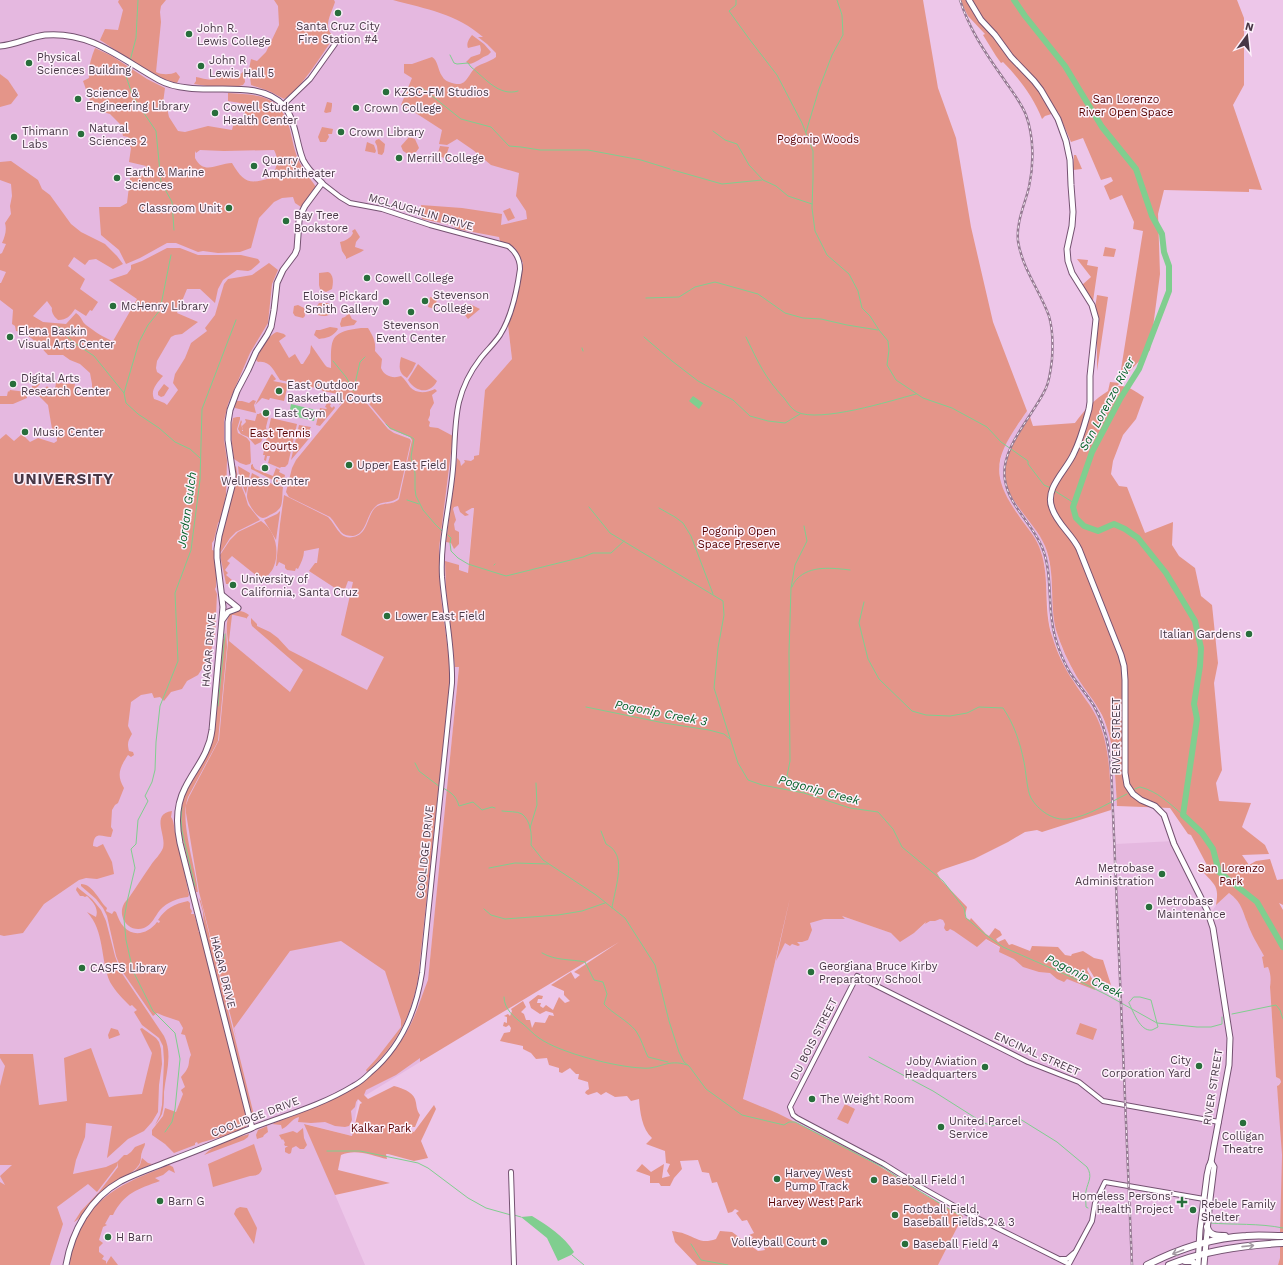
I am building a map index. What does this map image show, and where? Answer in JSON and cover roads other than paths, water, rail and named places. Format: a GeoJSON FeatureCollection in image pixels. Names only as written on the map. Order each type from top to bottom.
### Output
{"type":"FeatureCollection","features":[{"type":"Feature","properties":{"kind":"highway"},"geometry":{"type":"LineString","coordinates":[[1207,1227],[1208,1231],[1212,1234],[1232,1237]]}},
{"type":"Feature","properties":{"kind":"highway"},"geometry":{"type":"LineString","coordinates":[[1147,1265],[1206,1242],[1232,1237],[1281,1236]]}},
{"type":"Feature","properties":{"kind":"highway"},"geometry":{"type":"LineString","coordinates":[[1168,1265],[1202,1254],[1233,1248],[1282,1243]]}},
{"type":"Feature","properties":{"kind":"highway"},"geometry":{"type":"LineString","coordinates":[[1177,1262],[1191,1261],[1197,1265]]}},
{"type":"Feature","properties":{"kind":"main road","name":"RIVER STREET"},"geometry":{"type":"LineString","coordinates":[[969,0],[981,20],[998,39],[1011,57],[1041,90],[1058,119],[1069,151],[1073,219],[1067,249],[1068,261],[1072,273],[1092,304],[1096,319],[1090,376],[1090,402],[1074,453],[1054,486],[1050,504],[1053,513],[1073,538],[1079,549],[1122,655],[1125,680],[1125,773],[1127,785],[1137,797],[1155,806],[1164,815],[1174,844],[1207,910],[1213,928],[1230,1038],[1229,1066],[1209,1166],[1200,1230],[1199,1244],[1204,1265]]}},
{"type":"Feature","properties":{"kind":"main road"},"geometry":{"type":"LineString","coordinates":[[0,46],[14,44],[43,36],[63,35],[86,39],[99,44],[164,83],[186,88],[255,90],[271,96],[283,105]]}},
{"type":"Feature","properties":{"kind":"main road","name":"MCLAUGHLIN DRIVE"},"geometry":{"type":"LineString","coordinates":[[283,105],[291,120],[304,162],[322,183]]}},
{"type":"Feature","properties":{"kind":"main road","name":"HAGAR DRIVE"},"geometry":{"type":"LineString","coordinates":[[252,1128],[182,848],[178,825],[179,806],[183,794],[204,758],[212,730],[223,607],[217,554],[219,536],[233,481],[228,440],[230,410],[237,391],[256,352],[271,327],[277,284],[282,270],[295,254],[297,249],[301,214],[322,183]]}},
{"type":"Feature","properties":{"kind":"main road"},"geometry":{"type":"LineString","coordinates":[[222,595],[235,608]]}},
{"type":"Feature","properties":{"kind":"main road"},"geometry":{"type":"LineString","coordinates":[[223,607],[235,608]]}},
{"type":"Feature","properties":{"kind":"main road"},"geometry":{"type":"LineString","coordinates":[[222,619],[228,612],[235,608]]}},
{"type":"Feature","properties":{"kind":"main road","name":"COOLIDGE DRIVE"},"geometry":{"type":"LineString","coordinates":[[66,1265],[72,1240],[79,1224],[91,1206],[106,1191],[129,1178],[252,1128]]}},
{"type":"Feature","properties":{"kind":"main road","name":"RIVER STREET"},"geometry":{"type":"LineString","coordinates":[[1197,1265],[1206,1242],[1214,1167],[1211,1162]]}},
{"type":"Feature","properties":{"kind":"street"},"geometry":{"type":"LineString","coordinates":[[283,105],[310,79],[335,44]]}},
{"type":"Feature","properties":{"kind":"street","name":"MCLAUGHLIN DRIVE"},"geometry":{"type":"LineString","coordinates":[[322,183],[350,203],[382,209],[430,225],[508,246],[519,260]]}},
{"type":"Feature","properties":{"kind":"street","name":"COOLIDGE DRIVE"},"geometry":{"type":"LineString","coordinates":[[252,1128],[314,1105],[355,1086],[378,1066],[392,1050],[405,1028],[416,1004],[422,973],[452,690],[453,671],[443,587],[442,560],[443,538],[453,470],[457,412],[460,396],[467,378],[480,358],[500,335],[509,318],[519,274],[519,260]]}},
{"type":"Feature","properties":{"kind":"street","name":"ENCINAL STREET"},"geometry":{"type":"LineString","coordinates":[[857,976],[1028,1062],[1079,1082],[1103,1101],[1219,1122]]}},
{"type":"Feature","properties":{"kind":"street","name":"DU BOIS STREET"},"geometry":{"type":"LineString","coordinates":[[857,976],[792,1103],[791,1111],[793,1115],[877,1160],[965,1212],[1057,1258]]}},
{"type":"Feature","properties":{"kind":"street"},"geometry":{"type":"LineString","coordinates":[[511,1172],[514,1265]]}},
{"type":"Feature","properties":{"kind":"street"},"geometry":{"type":"LineString","coordinates":[[1057,1258],[1069,1264],[1092,1221],[1095,1203],[1105,1182],[1204,1199]]}},
{"type":"Feature","properties":{"kind":"street"},"geometry":{"type":"LineString","coordinates":[[1057,1258],[1064,1260],[1076,1252]]}},
{"type":"Feature","properties":{"kind":"waterway"},"geometry":{"type":"LineString","coordinates":[[130,61],[136,38],[138,0]]}},
{"type":"Feature","properties":{"kind":"waterway"},"geometry":{"type":"LineString","coordinates":[[736,0],[736,5],[729,11],[777,75],[802,123],[813,151],[812,208],[815,231],[827,255],[849,274],[858,291],[862,308],[870,316],[888,341],[889,350],[887,365],[896,380],[923,398],[952,408],[987,427],[1001,442],[1028,461],[1028,464],[1044,485],[1051,488]]}},
{"type":"Feature","properties":{"kind":"waterway"},"geometry":{"type":"LineString","coordinates":[[806,132],[819,89],[832,55],[843,35],[842,15],[837,0]]}},
{"type":"Feature","properties":{"kind":"waterway","name":"San Lorenzo River"},"geometry":{"type":"LineString","coordinates":[[1014,0],[1065,66],[1102,127],[1136,169],[1152,216],[1162,234],[1164,252],[1169,266],[1169,291],[1139,369],[1120,399],[1092,452],[1073,507],[1076,518],[1084,526],[1098,531],[1114,524],[1125,529],[1138,538],[1166,573],[1195,621],[1201,648],[1200,666],[1194,704],[1197,719],[1183,815],[1202,833],[1213,849],[1219,872],[1257,902],[1283,947]]}},
{"type":"Feature","properties":{"kind":"waterway"},"geometry":{"type":"LineString","coordinates":[[450,55],[454,63],[468,63],[498,89],[511,92],[518,91]]}},
{"type":"Feature","properties":{"kind":"waterway"},"geometry":{"type":"LineString","coordinates":[[129,64],[126,76],[133,97],[156,131],[161,182],[172,202],[174,230]]}},
{"type":"Feature","properties":{"kind":"waterway"},"geometry":{"type":"LineString","coordinates":[[422,88],[461,119],[491,127],[509,146],[540,150],[588,150],[641,160],[670,169]]}},
{"type":"Feature","properties":{"kind":"waterway"},"geometry":{"type":"LineString","coordinates":[[713,131],[725,140],[737,144],[749,165],[763,180],[776,186],[788,196],[812,204]]}},
{"type":"Feature","properties":{"kind":"waterway"},"geometry":{"type":"LineString","coordinates":[[673,170],[722,184],[762,180]]}},
{"type":"Feature","properties":{"kind":"waterway"},"geometry":{"type":"LineString","coordinates":[[171,255],[160,310],[148,325],[139,342],[124,393],[126,403],[138,414],[159,428],[175,442],[190,449],[200,458]]}},
{"type":"Feature","properties":{"kind":"waterway"},"geometry":{"type":"LineString","coordinates":[[646,298],[679,297],[695,287],[715,282],[758,294],[785,313],[803,318],[821,319],[878,330]]}},
{"type":"Feature","properties":{"kind":"waterway","name":"Jordan Gulch"},"geometry":{"type":"LineString","coordinates":[[165,1132],[172,1122],[175,1109],[180,1059],[175,1033],[153,1011],[133,971],[126,940],[124,919],[135,868],[131,849],[136,844],[138,820],[148,801],[145,796],[152,782],[155,770],[160,706],[178,661],[175,593],[191,550],[200,480],[202,409],[236,320]]}},
{"type":"Feature","properties":{"kind":"waterway"},"geometry":{"type":"LineString","coordinates":[[59,327],[73,342],[94,356],[124,393]]}},
{"type":"Feature","properties":{"kind":"waterway"},"geometry":{"type":"LineString","coordinates":[[644,337],[698,381],[733,400],[750,416],[768,421],[785,423],[800,414]]}},
{"type":"Feature","properties":{"kind":"waterway"},"geometry":{"type":"LineString","coordinates":[[746,337],[767,377],[790,406],[797,412],[808,415],[838,413],[873,406],[916,394]]}},
{"type":"Feature","properties":{"kind":"waterway"},"geometry":{"type":"LineString","coordinates":[[354,388],[360,362],[365,357]]}},
{"type":"Feature","properties":{"kind":"waterway"},"geometry":{"type":"LineString","coordinates":[[333,361],[346,377],[354,391]]}},
{"type":"Feature","properties":{"kind":"waterway"},"geometry":{"type":"LineString","coordinates":[[386,424],[390,428],[414,439],[411,457],[415,473],[416,496],[423,510],[442,531]]}},
{"type":"Feature","properties":{"kind":"waterway"},"geometry":{"type":"LineString","coordinates":[[1055,491],[1074,503]]}},
{"type":"Feature","properties":{"kind":"waterway"},"geometry":{"type":"LineString","coordinates":[[407,500],[419,504]]}},
{"type":"Feature","properties":{"kind":"waterway","name":"Pogonip Creek"},"geometry":{"type":"LineString","coordinates":[[589,507],[610,533],[723,601],[724,615],[718,648],[714,688],[738,763],[748,780],[762,785],[804,793],[850,808],[878,812],[893,829],[902,847],[943,881],[964,908],[966,918],[1003,947],[1071,977],[1157,1023],[1211,1027],[1222,1024],[1222,1017]]}},
{"type":"Feature","properties":{"kind":"waterway"},"geometry":{"type":"LineString","coordinates":[[659,508],[683,523],[691,536],[713,594]]}},
{"type":"Feature","properties":{"kind":"waterway"},"geometry":{"type":"LineString","coordinates":[[804,526],[807,541],[795,565],[791,588],[789,652],[790,761],[787,776],[804,792]]}},
{"type":"Feature","properties":{"kind":"waterway"},"geometry":{"type":"LineString","coordinates":[[448,535],[451,538],[451,551],[458,558],[468,564],[506,576],[583,557],[593,553],[611,553],[624,541]]}},
{"type":"Feature","properties":{"kind":"waterway"},"geometry":{"type":"LineString","coordinates":[[792,587],[797,579],[808,571],[822,568],[850,570]]}},
{"type":"Feature","properties":{"kind":"waterway"},"geometry":{"type":"LineString","coordinates":[[864,602],[859,623],[868,659],[879,679],[912,711],[926,715],[950,716],[967,713],[979,707],[1003,708],[1010,720],[1018,740],[1031,798],[1046,814],[1062,819],[1075,818],[1091,812],[1127,794]]}},
{"type":"Feature","properties":{"kind":"waterway"},"geometry":{"type":"LineString","coordinates":[[218,706],[225,634]]}},
{"type":"Feature","properties":{"kind":"waterway","name":"Pogonip Creek 3"},"geometry":{"type":"LineString","coordinates":[[586,707],[664,723],[709,730],[724,734],[730,739]]}},
{"type":"Feature","properties":{"kind":"waterway"},"geometry":{"type":"LineString","coordinates":[[415,763],[419,771],[440,787]]}},
{"type":"Feature","properties":{"kind":"waterway"},"geometry":{"type":"LineString","coordinates":[[530,828],[537,805],[536,783]]}},
{"type":"Feature","properties":{"kind":"waterway"},"geometry":{"type":"LineString","coordinates":[[1135,789],[1140,787],[1152,791],[1183,815]]}},
{"type":"Feature","properties":{"kind":"waterway"},"geometry":{"type":"LineString","coordinates":[[443,788],[453,795],[459,806],[473,802],[482,810],[492,807],[495,808]]}},
{"type":"Feature","properties":{"kind":"waterway"},"geometry":{"type":"LineString","coordinates":[[182,807],[182,831],[195,886]]}},
{"type":"Feature","properties":{"kind":"waterway"},"geometry":{"type":"LineString","coordinates":[[502,811],[522,814],[529,824],[531,845],[543,860],[596,895],[625,918],[655,965],[669,1021],[679,1052],[684,1062],[689,1066],[706,1089],[742,1115],[784,1125],[789,1122],[795,1122],[884,1168],[961,1216]]}},
{"type":"Feature","properties":{"kind":"waterway"},"geometry":{"type":"LineString","coordinates":[[601,831],[606,844],[615,852],[619,864],[618,879],[612,908]]}},
{"type":"Feature","properties":{"kind":"waterway"},"geometry":{"type":"LineString","coordinates":[[489,868],[515,863],[548,864]]}},
{"type":"Feature","properties":{"kind":"waterway"},"geometry":{"type":"LineString","coordinates":[[484,909],[491,915],[505,919],[558,915],[582,911],[605,903]]}},
{"type":"Feature","properties":{"kind":"waterway"},"geometry":{"type":"LineString","coordinates":[[542,953],[558,959],[585,962],[594,980],[603,982],[607,994],[604,1004],[636,1031],[648,1057],[668,1062]]}},
{"type":"Feature","properties":{"kind":"waterway"},"geometry":{"type":"LineString","coordinates":[[504,997],[504,1001],[508,1009],[516,1019],[539,1038],[560,1049],[604,1062],[631,1067],[648,1068],[669,1063],[680,1063],[687,1065]]}},
{"type":"Feature","properties":{"kind":"waterway"},"geometry":{"type":"LineString","coordinates":[[1134,997],[1151,1000],[1158,1027],[1152,1030],[1144,1028],[1135,1016],[1129,1003],[1134,997]]}},
{"type":"Feature","properties":{"kind":"waterway","name":"Pogonip Creek"},"geometry":{"type":"LineString","coordinates":[[1232,1014],[1276,1005],[1280,1010],[1283,1019]]}},
{"type":"Feature","properties":{"kind":"waterway"},"geometry":{"type":"LineString","coordinates":[[869,1057],[933,1091],[982,1122],[992,1126],[998,1124]]}},
{"type":"Feature","properties":{"kind":"waterway"},"geometry":{"type":"LineString","coordinates":[[1012,1121],[1020,1119],[1057,1142],[1087,1167],[1090,1174],[1086,1191],[1086,1207],[1088,1208]]}},
{"type":"Feature","properties":{"kind":"waterway"},"geometry":{"type":"LineString","coordinates":[[327,1151],[360,1151],[418,1163],[428,1168],[468,1198],[486,1208],[511,1215]]}},
{"type":"Feature","properties":{"kind":"waterway"},"geometry":{"type":"LineString","coordinates":[[514,1215],[521,1217]]}},
{"type":"Feature","properties":{"kind":"waterway"},"geometry":{"type":"LineString","coordinates":[[1210,1223],[1274,1226],[1283,1228]]}},
{"type":"Feature","properties":{"kind":"waterway"},"geometry":{"type":"LineString","coordinates":[[691,1244],[701,1260],[728,1265]]}},
{"type":"Feature","properties":{"kind":"waterway"},"geometry":{"type":"LineString","coordinates":[[572,1255],[584,1265]]}},
{"type":"Feature","properties":{"kind":"railway"},"geometry":{"type":"LineString","coordinates":[[960,0],[978,41],[1024,110],[1031,132],[1031,178],[1018,227],[1018,241],[1023,261],[1049,316],[1053,348],[1046,388],[1012,444],[1007,456],[1005,480],[1011,498],[1033,530],[1042,547],[1048,570],[1051,617],[1056,640],[1065,664],[1099,716],[1106,736],[1110,757],[1132,1265]]}},
{"type":"Feature","properties":{"kind":"place","name":"Santa Cruz City Fire Station #4"},"geometry":{"type":"Point","coordinates":[338,13]}},
{"type":"Feature","properties":{"kind":"place","name":"John R. Lewis College"},"geometry":{"type":"Point","coordinates":[189,34]}},
{"type":"Feature","properties":{"kind":"place","name":"Physical Sciences Building"},"geometry":{"type":"Point","coordinates":[29,63]}},
{"type":"Feature","properties":{"kind":"place","name":"John R Lewis Hall 5"},"geometry":{"type":"Point","coordinates":[201,66]}},
{"type":"Feature","properties":{"kind":"place","name":"KZSC-FM Studios"},"geometry":{"type":"Point","coordinates":[386,92]}},
{"type":"Feature","properties":{"kind":"place","name":"Science & Engineering Library"},"geometry":{"type":"Point","coordinates":[78,99]}},
{"type":"Feature","properties":{"kind":"place","name":"Crown College"},"geometry":{"type":"Point","coordinates":[356,108]}},
{"type":"Feature","properties":{"kind":"place","name":"Cowell Student Health Center"},"geometry":{"type":"Point","coordinates":[215,113]}},
{"type":"Feature","properties":{"kind":"place","name":"Crown Library"},"geometry":{"type":"Point","coordinates":[341,132]}},
{"type":"Feature","properties":{"kind":"place","name":"Natural Sciences 2"},"geometry":{"type":"Point","coordinates":[81,134]}},
{"type":"Feature","properties":{"kind":"place","name":"Thimann Labs"},"geometry":{"type":"Point","coordinates":[14,137]}},
{"type":"Feature","properties":{"kind":"place","name":"Merrill College"},"geometry":{"type":"Point","coordinates":[399,158]}},
{"type":"Feature","properties":{"kind":"place","name":"Quarry Amphitheater"},"geometry":{"type":"Point","coordinates":[254,166]}},
{"type":"Feature","properties":{"kind":"place","name":"Earth & Marine Sciences"},"geometry":{"type":"Point","coordinates":[117,178]}},
{"type":"Feature","properties":{"kind":"place","name":"Classroom Unit"},"geometry":{"type":"Point","coordinates":[229,208]}},
{"type":"Feature","properties":{"kind":"place","name":"Bay Tree Bookstore"},"geometry":{"type":"Point","coordinates":[286,221]}},
{"type":"Feature","properties":{"kind":"place","name":"Cowell College"},"geometry":{"type":"Point","coordinates":[367,278]}},
{"type":"Feature","properties":{"kind":"place","name":"Stevenson College"},"geometry":{"type":"Point","coordinates":[425,301]}},
{"type":"Feature","properties":{"kind":"place","name":"Eloise Pickard Smith Gallery"},"geometry":{"type":"Point","coordinates":[386,302]}},
{"type":"Feature","properties":{"kind":"place","name":"McHenry Library"},"geometry":{"type":"Point","coordinates":[113,306]}},
{"type":"Feature","properties":{"kind":"place","name":"Stevenson Event Center"},"geometry":{"type":"Point","coordinates":[411,312]}},
{"type":"Feature","properties":{"kind":"place","name":"Elena Baskin Visual Arts Center"},"geometry":{"type":"Point","coordinates":[10,337]}},
{"type":"Feature","properties":{"kind":"place","name":"Digital Arts Research Center"},"geometry":{"type":"Point","coordinates":[13,384]}},
{"type":"Feature","properties":{"kind":"place","name":"East Outdoor Basketball Courts"},"geometry":{"type":"Point","coordinates":[279,391]}},
{"type":"Feature","properties":{"kind":"place","name":"East Gym"},"geometry":{"type":"Point","coordinates":[266,413]}},
{"type":"Feature","properties":{"kind":"place","name":"Music Center"},"geometry":{"type":"Point","coordinates":[25,432]}},
{"type":"Feature","properties":{"kind":"place","name":"Upper East Field"},"geometry":{"type":"Point","coordinates":[349,465]}},
{"type":"Feature","properties":{"kind":"place","name":"Wellness Center"},"geometry":{"type":"Point","coordinates":[265,468]}},
{"type":"Feature","properties":{"kind":"place","name":"University of California, Santa Cruz"},"geometry":{"type":"Point","coordinates":[233,585]}},
{"type":"Feature","properties":{"kind":"place","name":"Lower East Field"},"geometry":{"type":"Point","coordinates":[387,616]}},
{"type":"Feature","properties":{"kind":"place","name":"Italian Gardens"},"geometry":{"type":"Point","coordinates":[1249,634]}},
{"type":"Feature","properties":{"kind":"place","name":"Metrobase Administration"},"geometry":{"type":"Point","coordinates":[1162,874]}},
{"type":"Feature","properties":{"kind":"place","name":"Metrobase Maintenance"},"geometry":{"type":"Point","coordinates":[1149,907]}},
{"type":"Feature","properties":{"kind":"place","name":"CASFS Library"},"geometry":{"type":"Point","coordinates":[82,968]}},
{"type":"Feature","properties":{"kind":"place","name":"Georgiana Bruce Kirby Preparatory School"},"geometry":{"type":"Point","coordinates":[811,972]}},
{"type":"Feature","properties":{"kind":"place","name":"City Corporation Yard"},"geometry":{"type":"Point","coordinates":[1199,1066]}},
{"type":"Feature","properties":{"kind":"place","name":"Joby Aviation Headquarters"},"geometry":{"type":"Point","coordinates":[985,1067]}},
{"type":"Feature","properties":{"kind":"place","name":"The Weight Room"},"geometry":{"type":"Point","coordinates":[812,1099]}},
{"type":"Feature","properties":{"kind":"place","name":"Colligan Theatre"},"geometry":{"type":"Point","coordinates":[1243,1123]}},
{"type":"Feature","properties":{"kind":"place","name":"United Parcel Service"},"geometry":{"type":"Point","coordinates":[941,1127]}},
{"type":"Feature","properties":{"kind":"place","name":"Harvey West Pump Track"},"geometry":{"type":"Point","coordinates":[777,1179]}},
{"type":"Feature","properties":{"kind":"place","name":"Baseball Field 1"},"geometry":{"type":"Point","coordinates":[874,1180]}},
{"type":"Feature","properties":{"kind":"place","name":"Barn G"},"geometry":{"type":"Point","coordinates":[160,1201]}},
{"type":"Feature","properties":{"kind":"place","name":"Homeless Persons' Health Project"},"geometry":{"type":"Point","coordinates":[1182,1202]}},
{"type":"Feature","properties":{"kind":"place","name":"Rebele Family Shelter"},"geometry":{"type":"Point","coordinates":[1193,1210]}},
{"type":"Feature","properties":{"kind":"place","name":"Football Field, Baseball Fields 2 & 3"},"geometry":{"type":"Point","coordinates":[895,1215]}},
{"type":"Feature","properties":{"kind":"place","name":"H Barn"},"geometry":{"type":"Point","coordinates":[108,1237]}},
{"type":"Feature","properties":{"kind":"place","name":"Volleyball Court"},"geometry":{"type":"Point","coordinates":[824,1242]}},
{"type":"Feature","properties":{"kind":"place","name":"Baseball Field 4"},"geometry":{"type":"Point","coordinates":[905,1244]}},
{"type":"Feature","properties":{"kind":"district","name":"UNIVERSITY"},"geometry":{"type":"Point","coordinates":[64,479]}},
{"type":"Feature","properties":{"kind":"park label","name":"San Lorenzo River Open Space"},"geometry":{"type":"Point","coordinates":[1126,105]}},
{"type":"Feature","properties":{"kind":"park label","name":"Pogonip Woods"},"geometry":{"type":"Point","coordinates":[818,139]}},
{"type":"Feature","properties":{"kind":"park label","name":"East Tennis Courts"},"geometry":{"type":"Point","coordinates":[280,439]}},
{"type":"Feature","properties":{"kind":"park label","name":"Pogonip Open Space Preserve"},"geometry":{"type":"Point","coordinates":[739,537]}},
{"type":"Feature","properties":{"kind":"park label","name":"San Lorenzo Park"},"geometry":{"type":"Point","coordinates":[1231,874]}},
{"type":"Feature","properties":{"kind":"park label","name":"Kalkar Park"},"geometry":{"type":"Point","coordinates":[381,1128]}},
{"type":"Feature","properties":{"kind":"park label","name":"Harvey West Park"},"geometry":{"type":"Point","coordinates":[815,1202]}}]}
